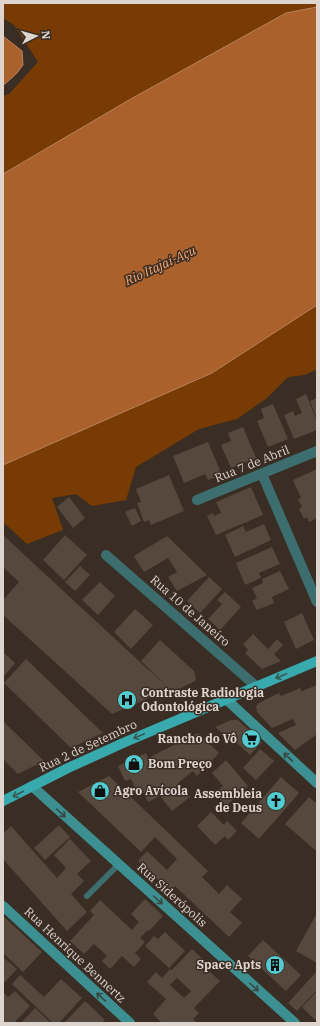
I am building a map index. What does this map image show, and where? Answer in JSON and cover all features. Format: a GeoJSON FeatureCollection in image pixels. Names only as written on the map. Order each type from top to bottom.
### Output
{"type":"FeatureCollection","features":[{"type":"Feature","properties":{"kind":"main road","name":"Rua 2 de Setembro"},"geometry":{"type":"LineString","coordinates":[[3,801],[123,743],[317,661]]}},
{"type":"Feature","properties":{"kind":"street","name":"Rua 7 de Abril"},"geometry":{"type":"LineString","coordinates":[[197,500],[317,451]]}},
{"type":"Feature","properties":{"kind":"street"},"geometry":{"type":"LineString","coordinates":[[262,474],[317,602]]}},
{"type":"Feature","properties":{"kind":"street","name":"Rua 10 de Janeiro"},"geometry":{"type":"LineString","coordinates":[[106,555],[257,686]]}},
{"type":"Feature","properties":{"kind":"street"},"geometry":{"type":"LineString","coordinates":[[226,699],[317,783]]}},
{"type":"Feature","properties":{"kind":"street","name":"Rua Siderópolis"},"geometry":{"type":"LineString","coordinates":[[32,786],[295,1023]]}},
{"type":"Feature","properties":{"kind":"street","name":"Rua Henrique Bennertz"},"geometry":{"type":"LineString","coordinates":[[3,906],[130,1023]]}},
{"type":"Feature","properties":{"kind":"lane"},"geometry":{"type":"LineString","coordinates":[[87,896],[119,864]]}},
{"type":"Feature","properties":{"kind":"shaded area"},"geometry":{"type":"Polygon","coordinates":[[[3,3],[317,3],[317,7],[286,13],[129,100],[3,174],[3,96],[9,94],[38,62],[14,25],[3,18],[3,3]]]}},
{"type":"Feature","properties":{"kind":"shaded area"},"geometry":{"type":"Polygon","coordinates":[[[317,305],[317,369],[305,375],[288,377],[267,398],[237,419],[199,429],[136,467],[126,500],[92,506],[76,494],[52,498],[63,530],[27,544],[3,522],[3,465],[212,373],[317,305]]]}},
{"type":"Feature","properties":{"kind":"water","name":"Rio Itajaí-Açu"},"geometry":{"type":"Polygon","coordinates":[[[317,7],[317,305],[212,373],[3,465],[3,174],[129,100],[286,13],[317,7]]]}},
{"type":"Feature","properties":{"kind":"water"},"geometry":{"type":"Polygon","coordinates":[[[3,36],[22,51],[23,65],[5,84],[3,84],[3,36]]]}},
{"type":"Feature","properties":{"kind":"building"},"geometry":{"type":"Polygon","coordinates":[[[306,394],[317,421],[317,430],[294,439],[284,415],[293,411],[295,416],[302,413],[296,399],[306,394]]]}},
{"type":"Feature","properties":{"kind":"building"},"geometry":{"type":"Polygon","coordinates":[[[317,398],[317,419],[310,401],[317,398]]]}},
{"type":"Feature","properties":{"kind":"building"},"geometry":{"type":"Polygon","coordinates":[[[273,404],[288,439],[268,447],[257,421],[264,418],[261,409],[273,404]]]}},
{"type":"Feature","properties":{"kind":"building"},"geometry":{"type":"Polygon","coordinates":[[[243,427],[256,458],[231,468],[221,445],[231,441],[228,433],[243,427]]]}},
{"type":"Feature","properties":{"kind":"building"},"geometry":{"type":"Polygon","coordinates":[[[208,442],[222,475],[208,480],[205,474],[184,483],[173,456],[208,442]]]}},
{"type":"Feature","properties":{"kind":"building"},"geometry":{"type":"Polygon","coordinates":[[[317,469],[317,518],[309,522],[307,517],[304,519],[299,509],[302,507],[298,499],[301,498],[293,480],[317,469]]]}},
{"type":"Feature","properties":{"kind":"building"},"geometry":{"type":"Polygon","coordinates":[[[169,475],[184,511],[151,525],[149,520],[144,522],[137,503],[141,502],[136,489],[169,475]]]}},
{"type":"Feature","properties":{"kind":"building"},"geometry":{"type":"Polygon","coordinates":[[[251,487],[263,515],[216,535],[207,516],[213,513],[214,516],[221,513],[216,502],[251,487]]]}},
{"type":"Feature","properties":{"kind":"building"},"geometry":{"type":"Polygon","coordinates":[[[69,497],[85,518],[73,528],[57,507],[69,497]]]}},
{"type":"Feature","properties":{"kind":"building"},"geometry":{"type":"Polygon","coordinates":[[[135,508],[141,521],[132,526],[125,512],[135,508]]]}},
{"type":"Feature","properties":{"kind":"building"},"geometry":{"type":"Polygon","coordinates":[[[264,524],[271,540],[235,557],[225,535],[243,526],[246,532],[264,524]]]}},
{"type":"Feature","properties":{"kind":"building"},"geometry":{"type":"Polygon","coordinates":[[[3,535],[170,689],[112,714],[3,615],[3,600],[19,582],[3,567],[3,535]]]}},
{"type":"Feature","properties":{"kind":"building"},"geometry":{"type":"Polygon","coordinates":[[[65,535],[87,555],[64,580],[43,560],[65,535]]]}},
{"type":"Feature","properties":{"kind":"building"},"geometry":{"type":"Polygon","coordinates":[[[167,536],[207,575],[177,591],[168,577],[177,572],[168,558],[144,572],[134,556],[167,536]]]}},
{"type":"Feature","properties":{"kind":"building"},"geometry":{"type":"Polygon","coordinates":[[[272,547],[280,564],[259,573],[261,578],[245,585],[236,563],[272,547]]]}},
{"type":"Feature","properties":{"kind":"building"},"geometry":{"type":"Polygon","coordinates":[[[80,566],[90,575],[75,591],[65,582],[80,566]]]}},
{"type":"Feature","properties":{"kind":"building"},"geometry":{"type":"Polygon","coordinates":[[[280,571],[289,589],[272,597],[274,603],[257,610],[252,601],[257,598],[252,588],[263,583],[262,579],[280,571]]]}},
{"type":"Feature","properties":{"kind":"building"},"geometry":{"type":"Polygon","coordinates":[[[209,577],[222,589],[200,613],[187,601],[209,577]]]}},
{"type":"Feature","properties":{"kind":"building"},"geometry":{"type":"Polygon","coordinates":[[[100,582],[115,596],[98,615],[82,600],[100,582]]]}},
{"type":"Feature","properties":{"kind":"building"},"geometry":{"type":"Polygon","coordinates":[[[225,592],[241,607],[220,630],[208,619],[222,604],[217,600],[225,592]]]}},
{"type":"Feature","properties":{"kind":"building"},"geometry":{"type":"Polygon","coordinates":[[[135,609],[153,625],[131,649],[114,632],[135,609]]]}},
{"type":"Feature","properties":{"kind":"building"},"geometry":{"type":"Polygon","coordinates":[[[302,613],[314,640],[296,649],[284,622],[302,613]]]}},
{"type":"Feature","properties":{"kind":"building"},"geometry":{"type":"Polygon","coordinates":[[[253,634],[268,649],[277,639],[283,645],[274,654],[281,661],[262,669],[245,653],[248,650],[243,644],[253,634]]]}},
{"type":"Feature","properties":{"kind":"building"},"geometry":{"type":"Polygon","coordinates":[[[160,640],[194,671],[196,678],[195,681],[173,692],[141,661],[160,640]]]}},
{"type":"Feature","properties":{"kind":"building"},"geometry":{"type":"Polygon","coordinates":[[[3,652],[15,663],[5,675],[3,673],[3,652]]]}},
{"type":"Feature","properties":{"kind":"building"},"geometry":{"type":"Polygon","coordinates":[[[26,659],[103,733],[71,748],[4,683],[26,659]]]}},
{"type":"Feature","properties":{"kind":"building"},"geometry":{"type":"Polygon","coordinates":[[[317,685],[317,734],[295,750],[278,733],[296,725],[293,719],[272,728],[257,712],[256,706],[279,693],[281,696],[300,688],[302,691],[317,685]]]}},
{"type":"Feature","properties":{"kind":"building"},"geometry":{"type":"Polygon","coordinates":[[[231,720],[238,720],[262,742],[250,755],[236,742],[234,744],[215,727],[231,720]]]}},
{"type":"Feature","properties":{"kind":"building"},"geometry":{"type":"Polygon","coordinates":[[[3,721],[44,761],[18,774],[3,759],[3,721]]]}},
{"type":"Feature","properties":{"kind":"building"},"geometry":{"type":"Polygon","coordinates":[[[198,733],[219,753],[197,776],[193,771],[178,783],[190,797],[172,811],[160,796],[148,802],[143,792],[138,794],[131,779],[125,781],[118,766],[146,753],[148,758],[198,733]]]}},
{"type":"Feature","properties":{"kind":"building"},"geometry":{"type":"Polygon","coordinates":[[[260,749],[274,761],[256,780],[243,768],[260,749]]]}},
{"type":"Feature","properties":{"kind":"building"},"geometry":{"type":"Polygon","coordinates":[[[226,760],[248,786],[226,806],[215,794],[223,786],[212,773],[226,760]]]}},
{"type":"Feature","properties":{"kind":"building"},"geometry":{"type":"Polygon","coordinates":[[[109,776],[208,871],[202,877],[219,894],[227,885],[242,899],[230,912],[242,923],[229,937],[175,886],[170,892],[138,861],[147,851],[167,870],[177,859],[155,837],[141,852],[78,792],[109,776]]]}},
{"type":"Feature","properties":{"kind":"building","name":"Assembleia de Deus"},"geometry":{"type":"Polygon","coordinates":[[[281,777],[299,793],[259,839],[241,823],[281,777]]]}},
{"type":"Feature","properties":{"kind":"building"},"geometry":{"type":"Polygon","coordinates":[[[309,797],[317,804],[317,848],[315,850],[285,824],[309,797]]]}},
{"type":"Feature","properties":{"kind":"building"},"geometry":{"type":"Polygon","coordinates":[[[211,812],[224,825],[227,821],[237,831],[228,840],[225,836],[215,845],[197,826],[211,812]]]}},
{"type":"Feature","properties":{"kind":"building"},"geometry":{"type":"Polygon","coordinates":[[[59,825],[70,837],[45,860],[34,848],[59,825]]]}},
{"type":"Feature","properties":{"kind":"building"},"geometry":{"type":"Polygon","coordinates":[[[11,826],[57,878],[66,868],[54,855],[70,839],[91,861],[77,874],[84,881],[71,894],[87,912],[67,931],[3,859],[3,834],[11,826]]]}},
{"type":"Feature","properties":{"kind":"building"},"geometry":{"type":"Polygon","coordinates":[[[145,899],[163,916],[140,938],[145,942],[135,953],[141,959],[134,967],[122,956],[110,969],[102,961],[107,956],[94,944],[84,954],[70,941],[94,915],[90,911],[100,900],[132,930],[139,922],[131,914],[145,899]]]}},
{"type":"Feature","properties":{"kind":"building"},"geometry":{"type":"Polygon","coordinates":[[[317,913],[317,963],[296,951],[317,913]]]}},
{"type":"Feature","properties":{"kind":"building"},"geometry":{"type":"Polygon","coordinates":[[[3,916],[42,952],[23,972],[3,953],[3,916]]]}},
{"type":"Feature","properties":{"kind":"building"},"geometry":{"type":"Polygon","coordinates":[[[165,932],[185,951],[169,968],[145,946],[154,936],[158,939],[165,932]]]}},
{"type":"Feature","properties":{"kind":"building","name":"Space Apts"},"geometry":{"type":"Polygon","coordinates":[[[263,940],[301,975],[286,991],[248,956],[263,940]]]}},
{"type":"Feature","properties":{"kind":"building"},"geometry":{"type":"Polygon","coordinates":[[[192,949],[212,968],[209,971],[220,981],[194,1008],[199,1013],[193,1019],[197,1023],[162,1023],[153,1014],[166,999],[147,982],[156,972],[162,978],[170,969],[172,970],[192,949]],[[177,978],[170,985],[184,998],[191,991],[177,978]]]}},
{"type":"Feature","properties":{"kind":"building"},"geometry":{"type":"Polygon","coordinates":[[[3,957],[17,969],[5,982],[3,980],[3,957]]]}},
{"type":"Feature","properties":{"kind":"building"},"geometry":{"type":"Polygon","coordinates":[[[317,971],[317,990],[297,1011],[288,1003],[317,971]]]}},
{"type":"Feature","properties":{"kind":"building"},"geometry":{"type":"Polygon","coordinates":[[[20,975],[44,997],[61,979],[82,998],[59,1023],[53,1023],[12,984],[20,975]]]}},
{"type":"Feature","properties":{"kind":"building"},"geometry":{"type":"Polygon","coordinates":[[[15,991],[30,1006],[14,1023],[6,1023],[3,1020],[3,992],[8,997],[15,991]]]}},
{"type":"Feature","properties":{"kind":"building"},"geometry":{"type":"Polygon","coordinates":[[[317,991],[317,1018],[315,1020],[302,1007],[317,991]]]}},
{"type":"Feature","properties":{"kind":"building"},"geometry":{"type":"Polygon","coordinates":[[[85,1001],[105,1020],[102,1023],[64,1023],[85,1001]]]}},
{"type":"Feature","properties":{"kind":"building"},"geometry":{"type":"Polygon","coordinates":[[[35,1008],[51,1023],[21,1023],[35,1008]]]}},
{"type":"Feature","properties":{"kind":"place","name":"Contraste Radiologia Odontológica"},"geometry":{"type":"Point","coordinates":[127,700]}},
{"type":"Feature","properties":{"kind":"place","name":"Rancho do Vô"},"geometry":{"type":"Point","coordinates":[251,739]}},
{"type":"Feature","properties":{"kind":"place","name":"Bom Preço"},"geometry":{"type":"Point","coordinates":[134,764]}},
{"type":"Feature","properties":{"kind":"place","name":"Agro Avícola"},"geometry":{"type":"Point","coordinates":[100,791]}},
{"type":"Feature","properties":{"kind":"place","name":"Assembleia de Deus"},"geometry":{"type":"Point","coordinates":[276,801]}},
{"type":"Feature","properties":{"kind":"place","name":"Space Apts"},"geometry":{"type":"Point","coordinates":[275,965]}}]}
